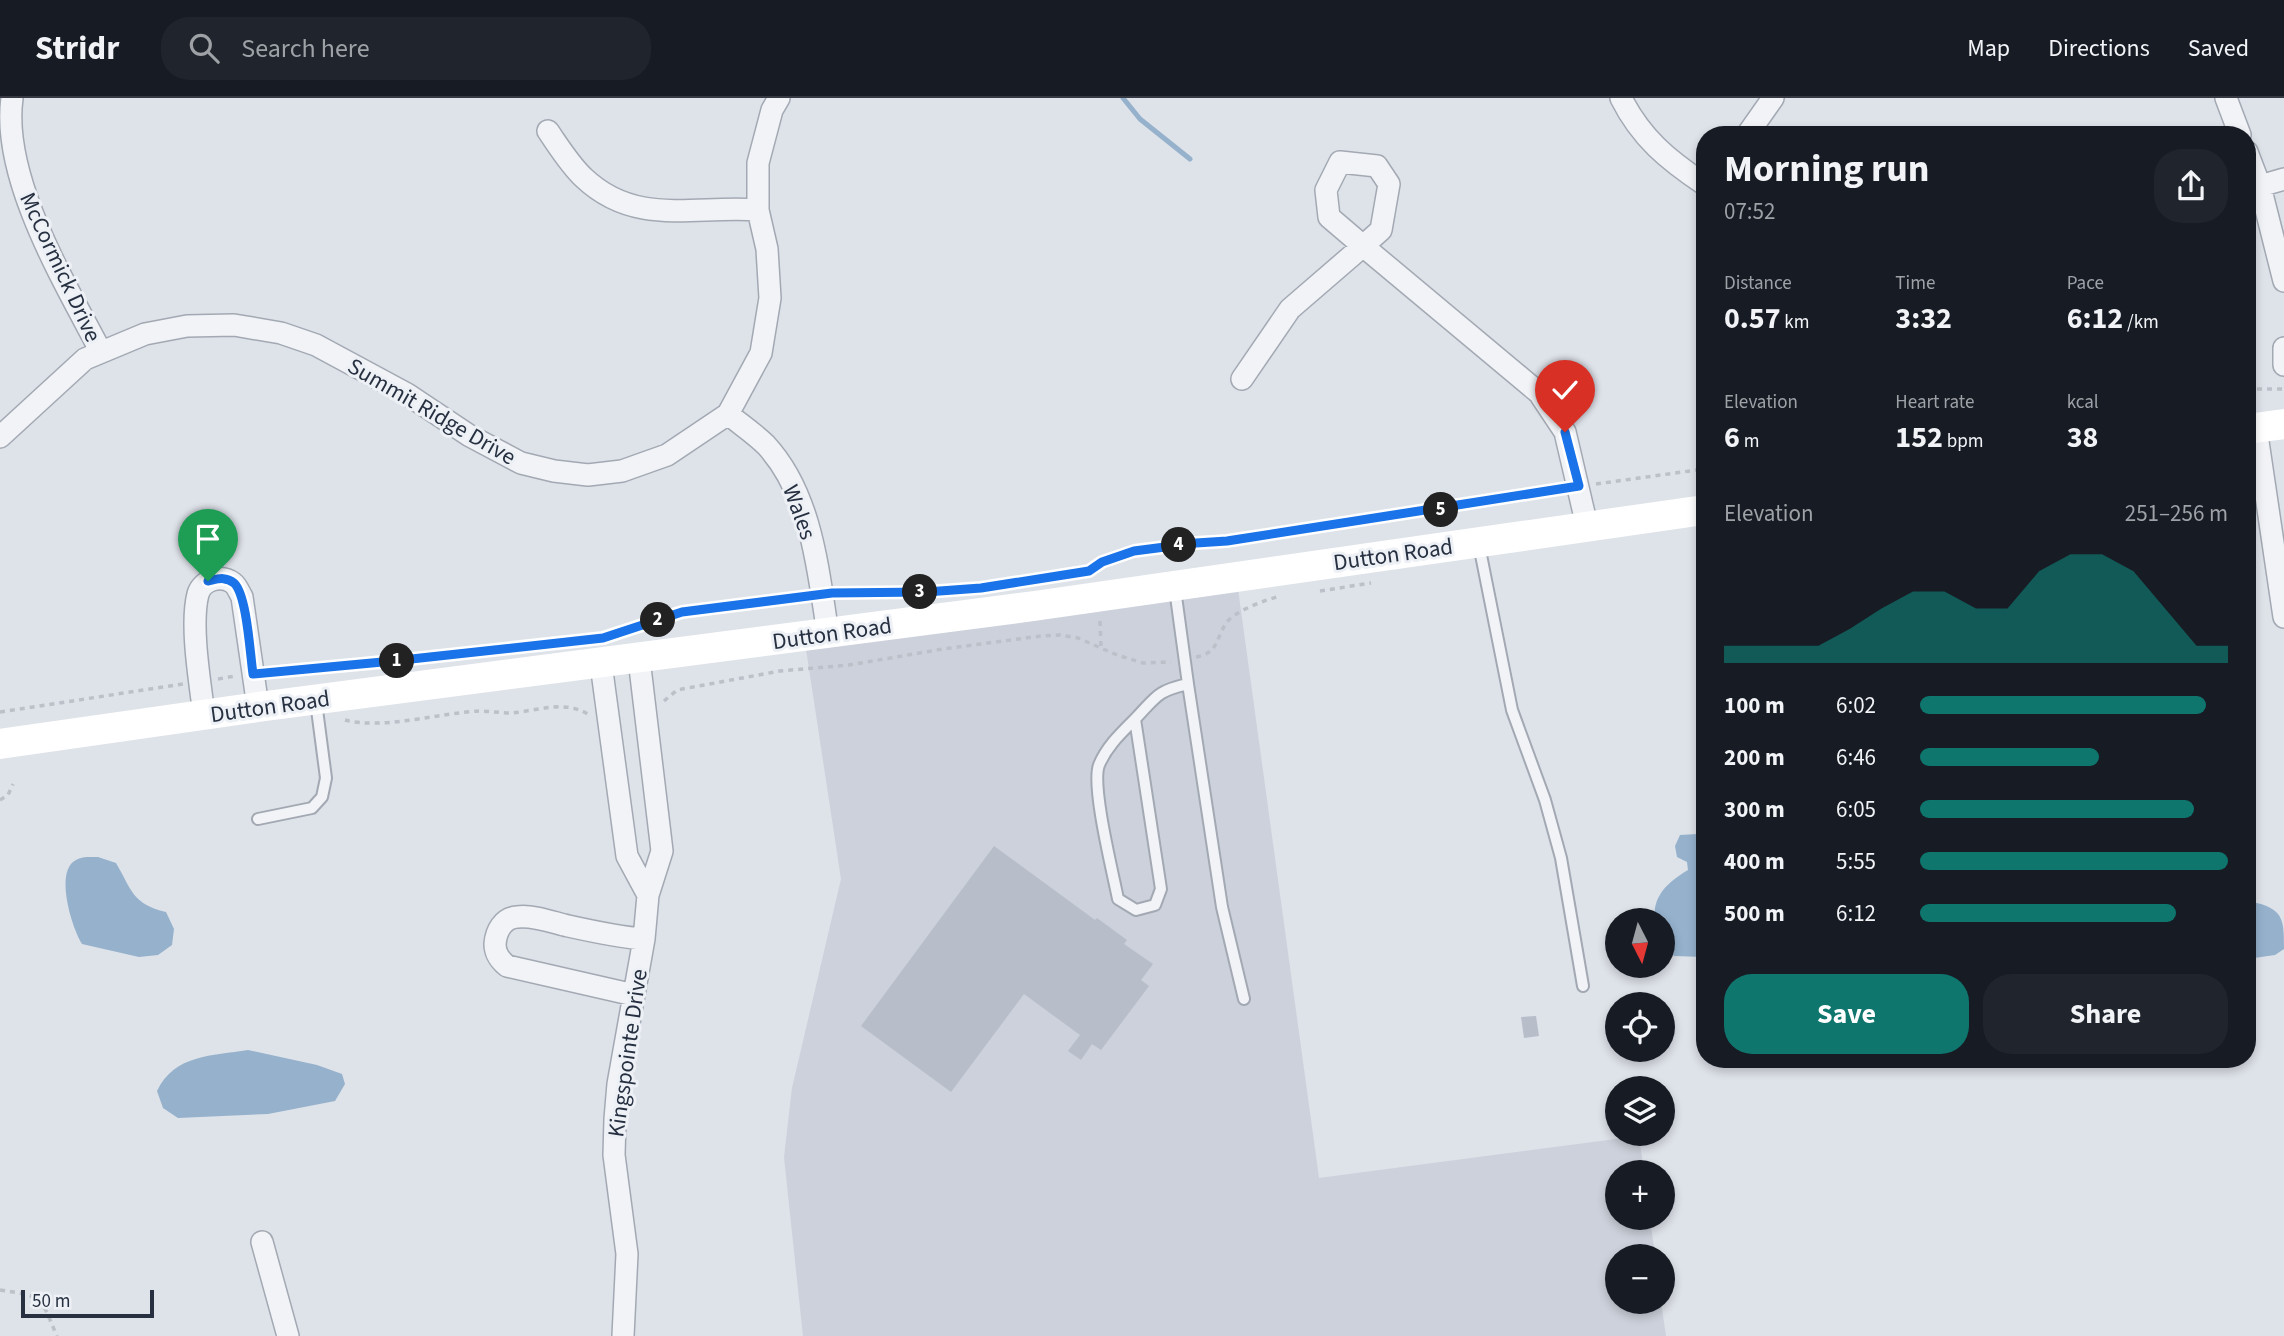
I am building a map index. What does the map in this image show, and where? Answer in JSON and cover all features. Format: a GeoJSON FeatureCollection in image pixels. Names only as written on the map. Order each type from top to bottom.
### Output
{"type":"FeatureCollection","features":[{"type":"Feature","properties":{"kind":"street","name":"McCormick Drive"},"geometry":{"type":"LineString","coordinates":[[12,98],[10,112],[24,188],[54,260],[102,352]]}},
{"type":"Feature","properties":{"kind":"street","name":"Summit Ridge Drive"},"geometry":{"type":"LineString","coordinates":[[0,437],[85,359],[145,334],[187,326],[234,325],[281,333],[316,345],[407,394],[470,436],[521,463],[588,475],[622,471],[667,455],[728,414],[761,353],[770,298],[766,249],[758,210],[758,163],[772,110],[779,98]]}},
{"type":"Feature","properties":{"kind":"street"},"geometry":{"type":"LineString","coordinates":[[1621,98],[1652,144],[1696,178]]}},
{"type":"Feature","properties":{"kind":"street"},"geometry":{"type":"LineString","coordinates":[[1753,126],[1773,98]]}},
{"type":"Feature","properties":{"kind":"street"},"geometry":{"type":"LineString","coordinates":[[2226,98],[2237,126]]}},
{"type":"Feature","properties":{"kind":"street"},"geometry":{"type":"LineString","coordinates":[[548,131],[582,177],[604,194],[641,210],[758,210]]}},
{"type":"Feature","properties":{"kind":"street"},"geometry":{"type":"LineString","coordinates":[[2256,176],[2284,281]]}},
{"type":"Feature","properties":{"kind":"street"},"geometry":{"type":"LineString","coordinates":[[2260,186],[2284,179]]}},
{"type":"Feature","properties":{"kind":"street"},"geometry":{"type":"LineString","coordinates":[[1242,379],[1290,309],[1363,246],[1539,393],[1565,432],[1587,526]]}},
{"type":"Feature","properties":{"kind":"street","name":"Wales"},"geometry":{"type":"LineString","coordinates":[[728,414],[766,445],[792,483],[808,527],[828,634]]}},
{"type":"Feature","properties":{"kind":"street"},"geometry":{"type":"LineString","coordinates":[[2262,427],[2284,617]]}},
{"type":"Feature","properties":{"kind":"street","name":"Dutton Road"},"geometry":{"type":"LineString","coordinates":[[0,744],[258,707],[316,706],[602,651],[639,659],[1175,586],[1696,510]]}},
{"type":"Feature","properties":{"kind":"street"},"geometry":{"type":"LineString","coordinates":[[204,715],[196,642],[198,592],[208,581],[223,578],[235,584],[242,597],[258,707]]}},
{"type":"Feature","properties":{"kind":"street"},"geometry":{"type":"LineString","coordinates":[[602,651],[627,856],[648,895]]}},
{"type":"Feature","properties":{"kind":"street","name":"Kingspointe Drive"},"geometry":{"type":"LineString","coordinates":[[623,1336],[627,1254],[614,1155],[615,1119],[618,1084],[644,939],[648,895],[662,851],[639,659]]}},
{"type":"Feature","properties":{"kind":"street"},"geometry":{"type":"LineString","coordinates":[[634,995],[507,967],[499,959],[495,947],[496,934],[504,922],[515,917],[535,918],[621,938],[644,939]]}},
{"type":"Feature","properties":{"kind":"street"},"geometry":{"type":"LineString","coordinates":[[262,1242],[288,1336]]}},
{"type":"Feature","properties":{"kind":"lane"},"geometry":{"type":"LineString","coordinates":[[1478,542],[1512,709],[1545,800],[1560,858],[1583,986]]}},
{"type":"Feature","properties":{"kind":"lane"},"geometry":{"type":"LineString","coordinates":[[1175,586],[1222,907],[1244,999]]}},
{"type":"Feature","properties":{"kind":"lane"},"geometry":{"type":"LineString","coordinates":[[1135,719],[1161,889],[1155,905],[1136,910],[1118,899],[1099,802],[1098,768],[1108,747],[1135,719],[1164,690],[1188,684]]}},
{"type":"Feature","properties":{"kind":"lane"},"geometry":{"type":"LineString","coordinates":[[258,820],[312,808],[322,797],[326,778],[316,706]]}},
{"type":"Feature","properties":{"kind":"path"},"geometry":{"type":"LineString","coordinates":[[2256,390],[2284,389]]}},
{"type":"Feature","properties":{"kind":"path"},"geometry":{"type":"LineString","coordinates":[[1036,580],[1089,571],[1102,562],[1134,551],[1227,541],[1696,470]]}},
{"type":"Feature","properties":{"kind":"path"},"geometry":{"type":"LineString","coordinates":[[1314,592],[1381,582]]}},
{"type":"Feature","properties":{"kind":"path"},"geometry":{"type":"LineString","coordinates":[[602,651],[682,612],[822,595],[972,589]]}},
{"type":"Feature","properties":{"kind":"path"},"geometry":{"type":"LineString","coordinates":[[645,709],[659,706],[671,693],[686,688],[780,671],[849,665],[1007,640],[1060,635],[1078,638],[1143,663],[1160,664],[1206,655],[1214,648],[1226,623],[1235,614],[1267,600],[1287,595]]}},
{"type":"Feature","properties":{"kind":"path"},"geometry":{"type":"LineString","coordinates":[[1100,620],[1101,647]]}},
{"type":"Feature","properties":{"kind":"path"},"geometry":{"type":"LineString","coordinates":[[0,712],[253,674],[563,642]]}},
{"type":"Feature","properties":{"kind":"path"},"geometry":{"type":"LineString","coordinates":[[316,706],[360,723],[481,711],[509,713],[563,706],[573,706],[594,716],[608,715]]}},
{"type":"Feature","properties":{"kind":"path"},"geometry":{"type":"LineString","coordinates":[[0,800],[8,795],[13,785]]}},
{"type":"Feature","properties":{"kind":"path"},"geometry":{"type":"LineString","coordinates":[[0,1290],[30,1295],[40,1300],[50,1315],[57,1336]]}},
{"type":"Feature","properties":{"kind":"shaded area"},"geometry":{"type":"Polygon","coordinates":[[[1238,589],[1319,1178],[1605,1140],[1605,1146],[1640,1146],[1642,1160],[1605,1160],[1605,1230],[1652,1230],[1653,1244],[1605,1244],[1605,1314],[1663,1314],[1666,1336],[803,1336],[784,1157],[792,1088],[841,879],[806,649],[1238,589]]]}},
{"type":"Feature","properties":{"kind":"water"},"geometry":{"type":"Polygon","coordinates":[[[1696,834],[1696,957],[1675,956],[1675,908],[1655,908],[1663,890],[1688,870],[1687,862],[1677,857],[1675,846],[1680,835],[1696,834]]]}},
{"type":"Feature","properties":{"kind":"water"},"geometry":{"type":"Polygon","coordinates":[[[98,857],[116,863],[139,900],[166,912],[174,929],[172,945],[158,955],[139,957],[82,944],[70,913],[66,876],[76,860],[98,857]]]}},
{"type":"Feature","properties":{"kind":"water"},"geometry":{"type":"Polygon","coordinates":[[[2256,903],[2273,909],[2281,918],[2284,949],[2275,955],[2256,958],[2256,903]]]}},
{"type":"Feature","properties":{"kind":"water"},"geometry":{"type":"Polygon","coordinates":[[[248,1050],[317,1065],[342,1074],[345,1084],[335,1101],[268,1114],[178,1118],[163,1108],[157,1091],[165,1079],[184,1063],[248,1050]]]}},
{"type":"Feature","properties":{"kind":"building"},"geometry":{"type":"Polygon","coordinates":[[[994,846],[1095,920],[1097,918],[1127,940],[1124,944],[1153,964],[1141,980],[1149,986],[1101,1050],[1092,1044],[1081,1060],[1068,1051],[1080,1035],[1024,994],[951,1092],[861,1026],[994,846]]]}},
{"type":"Feature","properties":{"kind":"building"},"geometry":{"type":"Polygon","coordinates":[[[1536,1016],[1539,1036],[1524,1038],[1521,1017],[1536,1016]]]}},
{"type":"Feature","properties":{"kind":"waterway"},"geometry":{"type":"LineString","coordinates":[[1123,98],[1140,119],[1190,159]]}},
{"type":"Feature","properties":{"kind":"route"},"geometry":{"type":"LineString","coordinates":[[208,581],[223,578],[235,584],[242,597],[253,674],[603,638],[682,612],[832,593],[926,592],[1025,582],[1089,571],[1102,562],[1134,551],[1227,541],[1579,486],[1565,432]]}}]}
